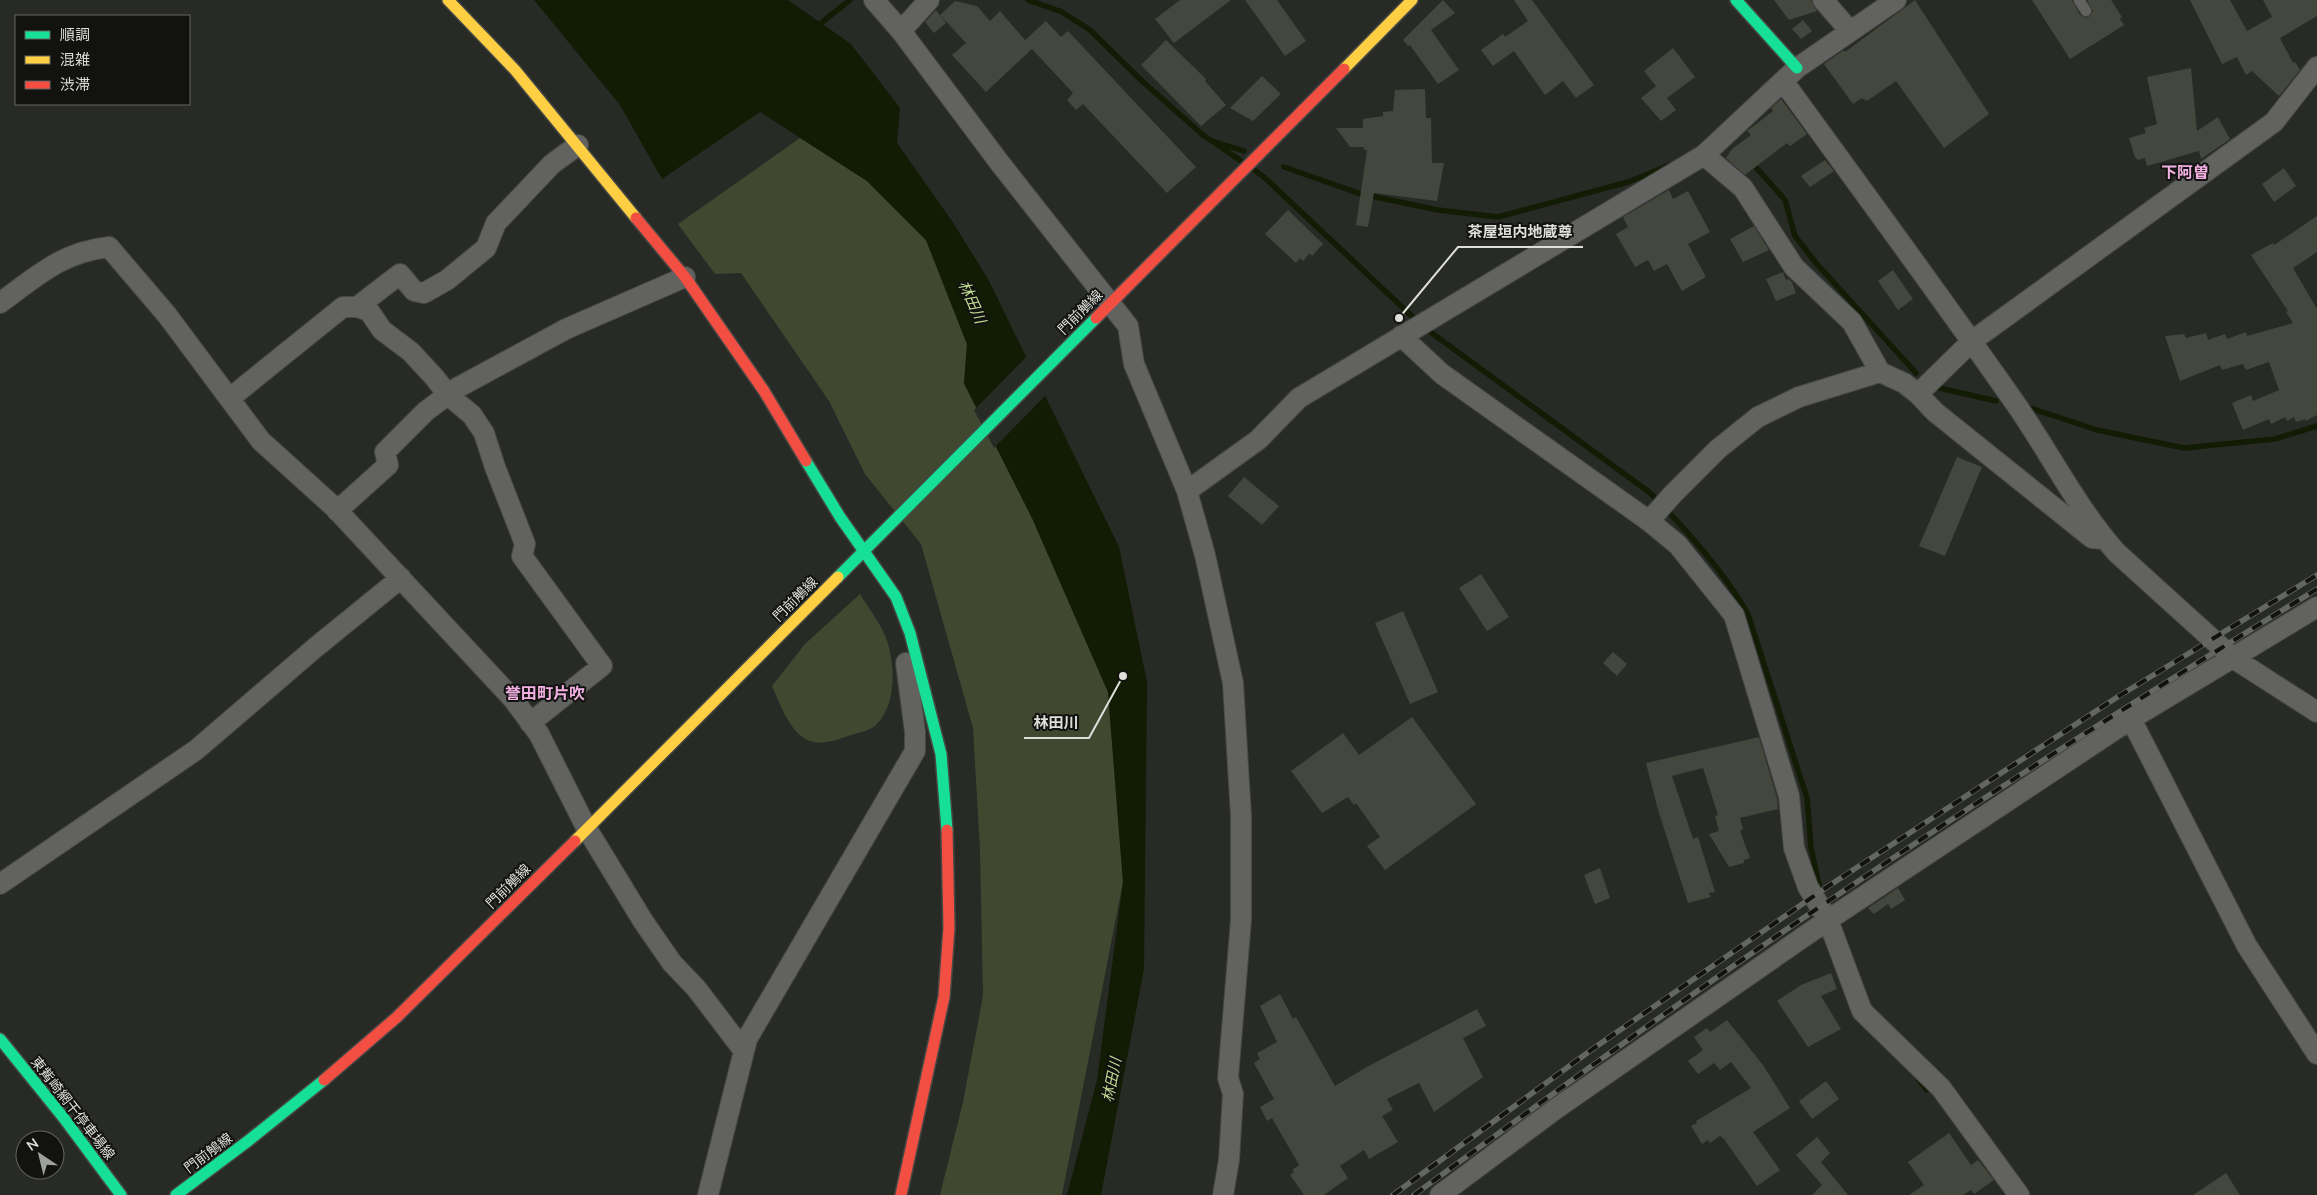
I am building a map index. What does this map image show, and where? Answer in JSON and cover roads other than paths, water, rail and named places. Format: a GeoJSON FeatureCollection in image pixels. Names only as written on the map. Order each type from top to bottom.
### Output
{"type":"FeatureCollection","features":[{"type":"Feature","properties":{"kind":"main road"},"geometry":{"type":"LineString","coordinates":[[448,0],[516,70],[685,277],[764,390],[840,517],[896,597],[910,633],[941,754],[947,811],[949,928],[944,997],[901,1195]]}},
{"type":"Feature","properties":{"kind":"main road","name":"門前鵤線"},"geometry":{"type":"LineString","coordinates":[[176,1195],[248,1141],[397,1017],[587,829],[1412,0]]}},
{"type":"Feature","properties":{"kind":"main road"},"geometry":{"type":"LineString","coordinates":[[1736,0],[1790,74]]}},
{"type":"Feature","properties":{"kind":"main road","name":"東觜崎網干停車場線"},"geometry":{"type":"LineString","coordinates":[[0,1039],[63,1117],[121,1195]]}},
{"type":"Feature","properties":{"kind":"street"},"geometry":{"type":"LineString","coordinates":[[874,0],[901,31],[1107,306],[1128,326],[1134,364],[1187,490],[1205,555],[1233,683],[1241,816],[1241,920],[1228,1078],[1233,1094],[1229,1160],[1223,1195]]}},
{"type":"Feature","properties":{"kind":"street"},"geometry":{"type":"LineString","coordinates":[[901,31],[930,0]]}},
{"type":"Feature","properties":{"kind":"street"},"geometry":{"type":"LineString","coordinates":[[1824,0],[1850,31]]}},
{"type":"Feature","properties":{"kind":"street"},"geometry":{"type":"LineString","coordinates":[[1187,490],[1258,440],[1299,398],[1704,155],[1790,74],[1896,0]]}},
{"type":"Feature","properties":{"kind":"street"},"geometry":{"type":"LineString","coordinates":[[1918,394],[1972,341],[2274,122],[2317,67]]}},
{"type":"Feature","properties":{"kind":"street"},"geometry":{"type":"LineString","coordinates":[[1790,74],[2018,406],[2065,482],[2104,539],[2117,554],[2232,658],[2317,712]]}},
{"type":"Feature","properties":{"kind":"street"},"geometry":{"type":"LineString","coordinates":[[357,307],[400,274],[414,291],[424,292],[447,280],[486,248],[496,223],[552,164],[578,145]]}},
{"type":"Feature","properties":{"kind":"street"},"geometry":{"type":"LineString","coordinates":[[1704,155],[1743,188],[1794,267],[1852,322],[1880,372],[1904,383],[1918,394],[1935,412],[2092,538],[2104,539]]}},
{"type":"Feature","properties":{"kind":"street"},"geometry":{"type":"LineString","coordinates":[[0,303],[57,261],[88,249],[109,247],[167,315],[261,441],[337,510],[513,699],[539,734],[587,829],[643,921],[672,963],[696,988],[744,1051]]}},
{"type":"Feature","properties":{"kind":"street"},"geometry":{"type":"LineString","coordinates":[[337,510],[388,465],[385,452],[426,411],[448,396],[500,364],[566,329],[685,277]]}},
{"type":"Feature","properties":{"kind":"street"},"geometry":{"type":"LineString","coordinates":[[230,398],[343,307],[357,307],[369,311],[382,330],[411,352],[435,378],[448,396],[472,416],[484,433],[525,544],[522,556],[602,666],[530,723]]}},
{"type":"Feature","properties":{"kind":"street"},"geometry":{"type":"LineString","coordinates":[[1401,336],[1442,374],[1649,521],[1678,545],[1734,616],[1789,796],[1794,848],[1808,887],[1828,920],[1862,1011],[1941,1088],[2019,1195]]}},
{"type":"Feature","properties":{"kind":"street"},"geometry":{"type":"LineString","coordinates":[[1649,521],[1672,494],[1718,449],[1758,416],[1800,397],[1880,372]]}},
{"type":"Feature","properties":{"kind":"street"},"geometry":{"type":"LineString","coordinates":[[0,884],[196,750],[316,647],[401,578]]}},
{"type":"Feature","properties":{"kind":"street"},"geometry":{"type":"LineString","coordinates":[[1440,1195],[1557,1108],[1828,920],[2130,719],[2317,607]]}},
{"type":"Feature","properties":{"kind":"street"},"geometry":{"type":"LineString","coordinates":[[708,1195],[747,1039],[915,751],[915,732],[905,656],[910,633]]}},
{"type":"Feature","properties":{"kind":"street"},"geometry":{"type":"LineString","coordinates":[[2130,719],[2247,946],[2317,1054]]}},
{"type":"Feature","properties":{"kind":"lane"},"geometry":{"type":"LineString","coordinates":[[2079,0],[2086,11]]}},
{"type":"Feature","properties":{"kind":"water"},"geometry":{"type":"Polygon","coordinates":[[[534,0],[788,0],[851,44],[900,108],[897,143],[952,221],[988,279],[1119,547],[1147,682],[1144,969],[1101,1195],[1067,1195],[1097,1080],[1123,882],[1108,692],[1032,518],[964,383],[967,344],[926,240],[867,181],[760,112],[662,179],[620,105],[534,0]]]}},
{"type":"Feature","properties":{"kind":"waterway"},"geometry":{"type":"LineString","coordinates":[[816,27],[850,0]]}},
{"type":"Feature","properties":{"kind":"waterway"},"geometry":{"type":"LineString","coordinates":[[1028,0],[1062,12],[1090,30],[1142,81],[1204,136],[1212,141],[1244,151]]}},
{"type":"Feature","properties":{"kind":"waterway"},"geometry":{"type":"LineString","coordinates":[[1212,141],[1241,161]]}},
{"type":"Feature","properties":{"kind":"waterway"},"geometry":{"type":"LineString","coordinates":[[1752,163],[1785,200],[1795,236],[1816,263],[1916,373]]}},
{"type":"Feature","properties":{"kind":"waterway"},"geometry":{"type":"LineString","coordinates":[[1284,167],[1361,194],[1438,210],[1498,217],[1628,182],[1670,165]]}},
{"type":"Feature","properties":{"kind":"waterway"},"geometry":{"type":"LineString","coordinates":[[1253,169],[1264,177],[1418,322]]}},
{"type":"Feature","properties":{"kind":"waterway"},"geometry":{"type":"LineString","coordinates":[[1425,328],[1649,492],[1689,534],[1727,582],[1748,614],[1807,798],[1811,848],[1821,894]]}},
{"type":"Feature","properties":{"kind":"waterway"},"geometry":{"type":"LineString","coordinates":[[1935,387],[1996,401]]}},
{"type":"Feature","properties":{"kind":"waterway"},"geometry":{"type":"LineString","coordinates":[[2030,408],[2097,430],[2184,448],[2275,439],[2317,426]]}},
{"type":"Feature","properties":{"kind":"waterway"},"geometry":{"type":"LineString","coordinates":[[1919,1080],[1927,1090]]}},
{"type":"Feature","properties":{"kind":"railway"},"geometry":{"type":"LineString","coordinates":[[1393,1195],[1594,1048],[1827,887],[2119,696],[2317,575]]}},
{"type":"Feature","properties":{"kind":"railway"},"geometry":{"type":"LineString","coordinates":[[1414,1195],[1674,1007],[1833,898],[2074,741],[2317,589]]}},
{"type":"Feature","properties":{"kind":"place","name":"茶屋垣内地蔵尊"},"geometry":{"type":"Point","coordinates":[1399,318]}},
{"type":"Feature","properties":{"kind":"place","name":"林田川"},"geometry":{"type":"Point","coordinates":[1123,676]}},
{"type":"Feature","properties":{"kind":"district","name":"下阿曽"},"geometry":{"type":"Point","coordinates":[2185,172]}},
{"type":"Feature","properties":{"kind":"district","name":"誉田町片吹"},"geometry":{"type":"Point","coordinates":[545,693]}}]}
